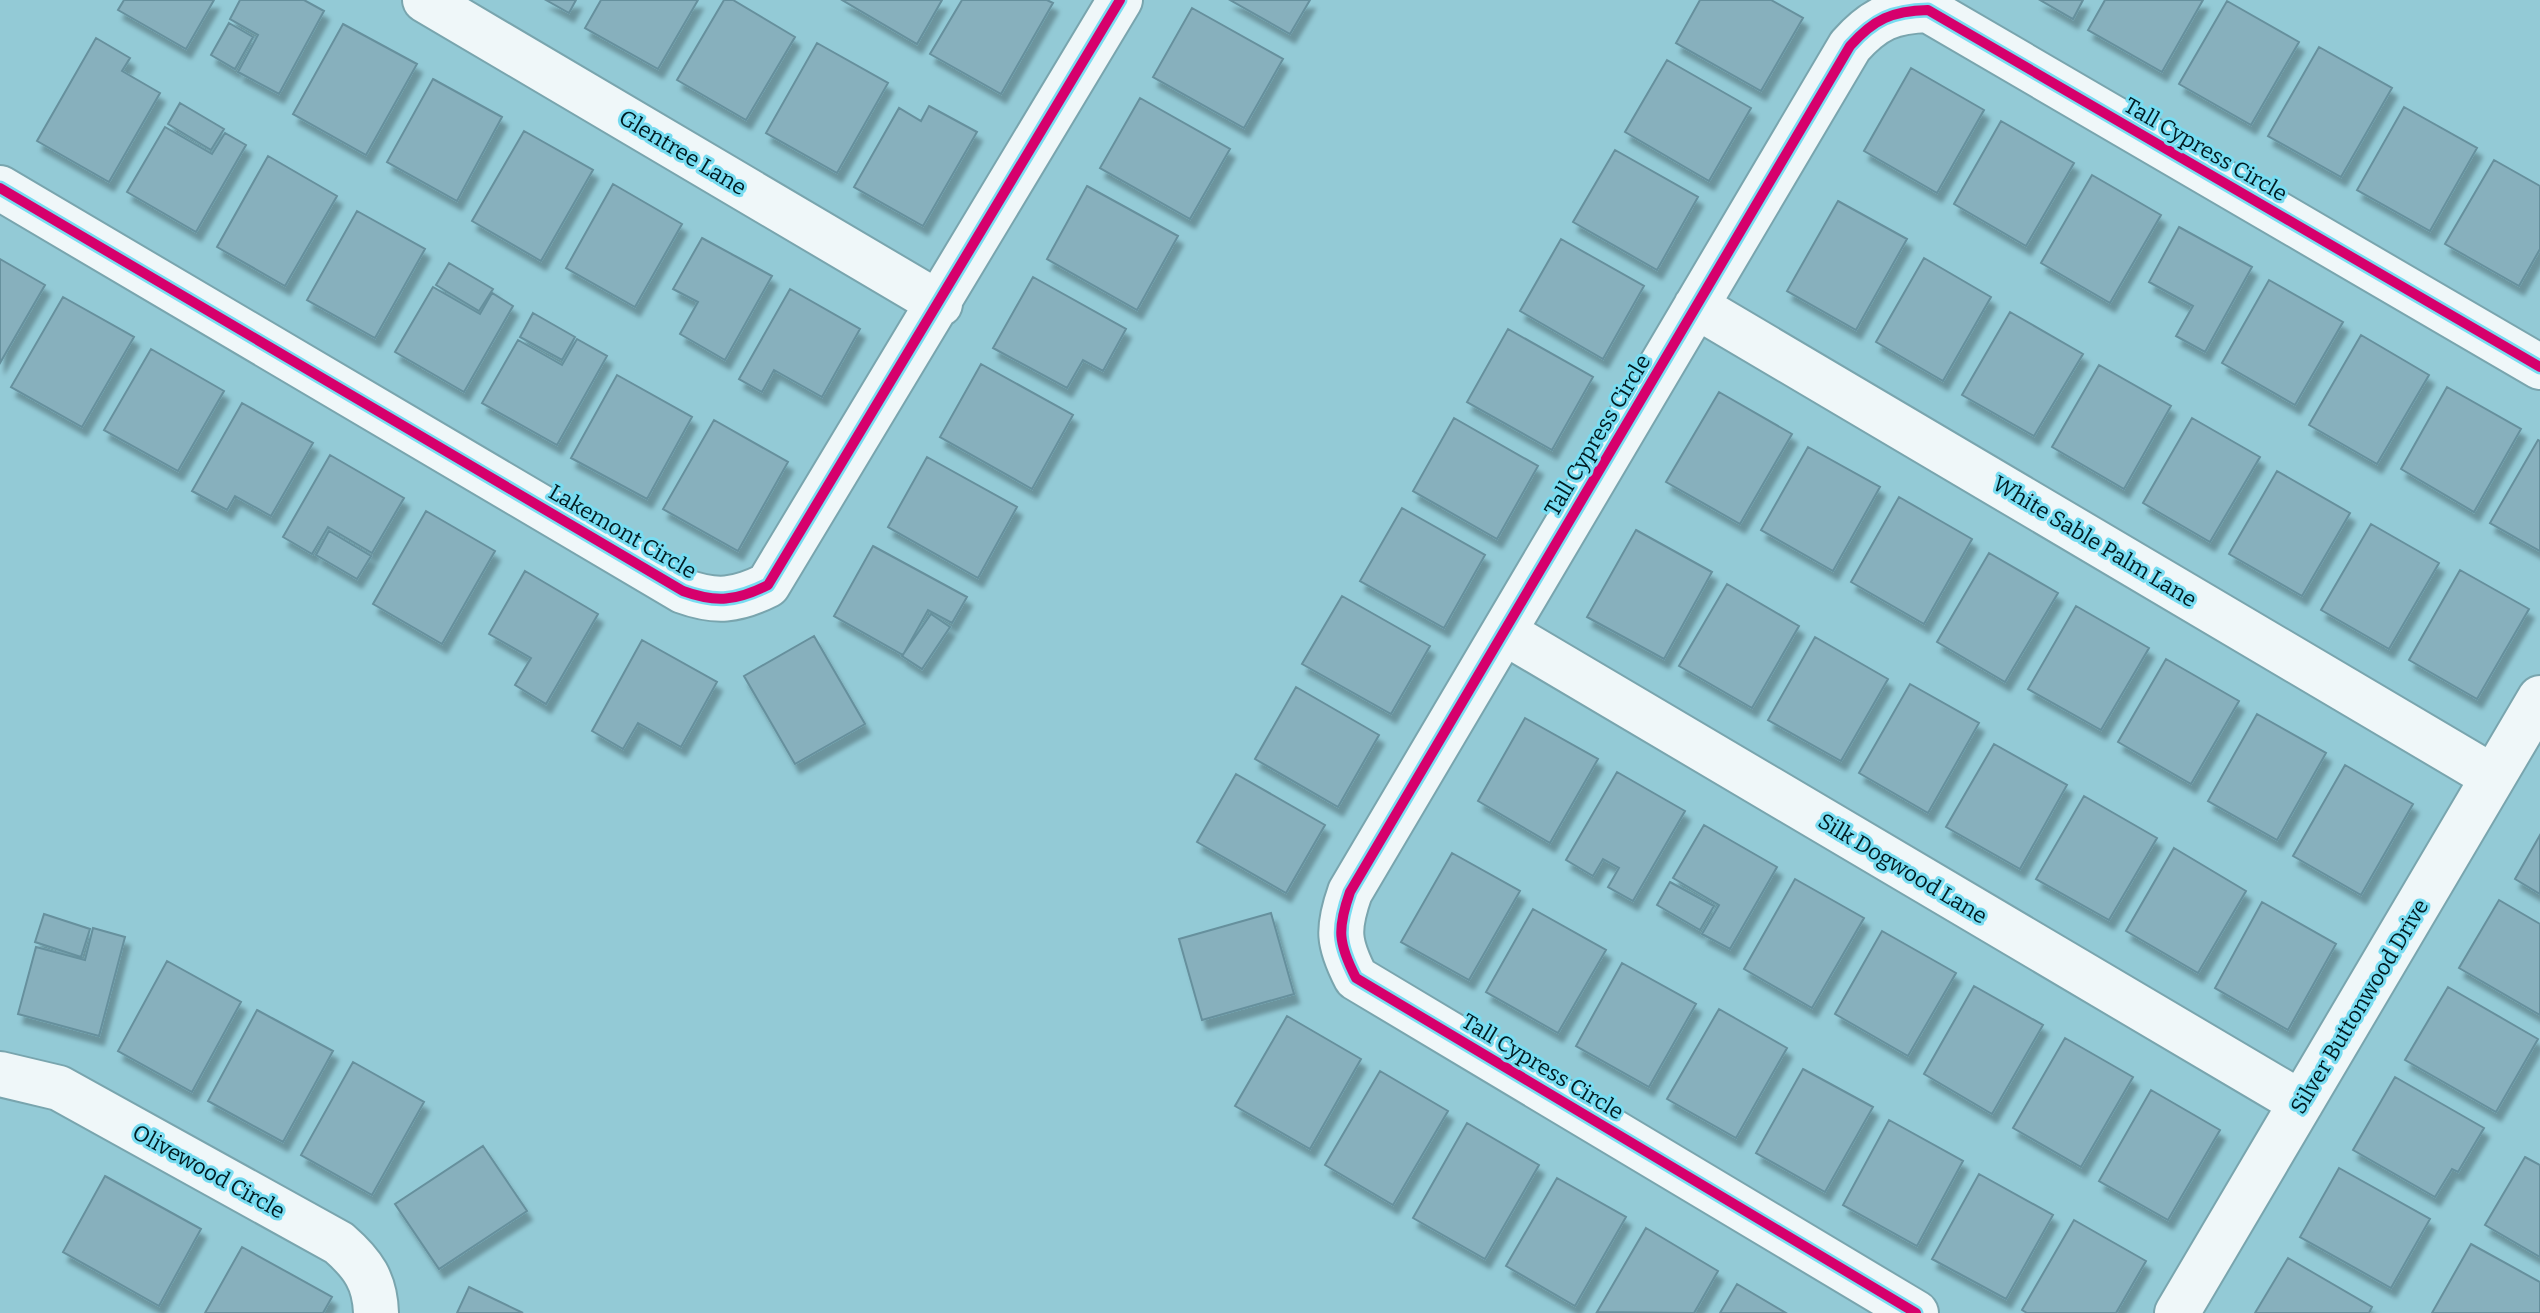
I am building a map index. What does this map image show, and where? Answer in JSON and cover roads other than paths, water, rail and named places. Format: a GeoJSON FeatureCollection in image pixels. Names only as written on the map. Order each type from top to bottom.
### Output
{"type":"FeatureCollection","features":[{"type":"Feature","properties":{"kind":"street","name":"Glentree Lane"},"geometry":{"type":"LineString","coordinates":[[425,0],[940,304]]}},
{"type":"Feature","properties":{"kind":"street","name":"Lakemont Circle"},"geometry":{"type":"LineString","coordinates":[[0,188],[683,591],[712,601],[741,599],[768,585],[940,304],[1120,0]]}},
{"type":"Feature","properties":{"kind":"street","name":"Tall Cypress Circle"},"geometry":{"type":"LineString","coordinates":[[1916,1313],[1356,978],[1342,951],[1340,921],[1350,892],[1850,46],[1870,23],[1898,10],[1928,10],[2540,367]]}},
{"type":"Feature","properties":{"kind":"street","name":"White Sable Palm Lane"},"geometry":{"type":"LineString","coordinates":[[1696,306],[2493,777]]}},
{"type":"Feature","properties":{"kind":"street","name":"Silk Dogwood Lane"},"geometry":{"type":"LineString","coordinates":[[1504,632],[2301,1103]]}},
{"type":"Feature","properties":{"kind":"street","name":"Silver Buttonwood Drive"},"geometry":{"type":"LineString","coordinates":[[2177,1313],[2540,698]]}},
{"type":"Feature","properties":{"kind":"street","name":"Olivewood Circle"},"geometry":{"type":"LineString","coordinates":[[0,1074],[59,1088],[339,1243],[362,1263],[375,1290],[376,1313]]}}]}
